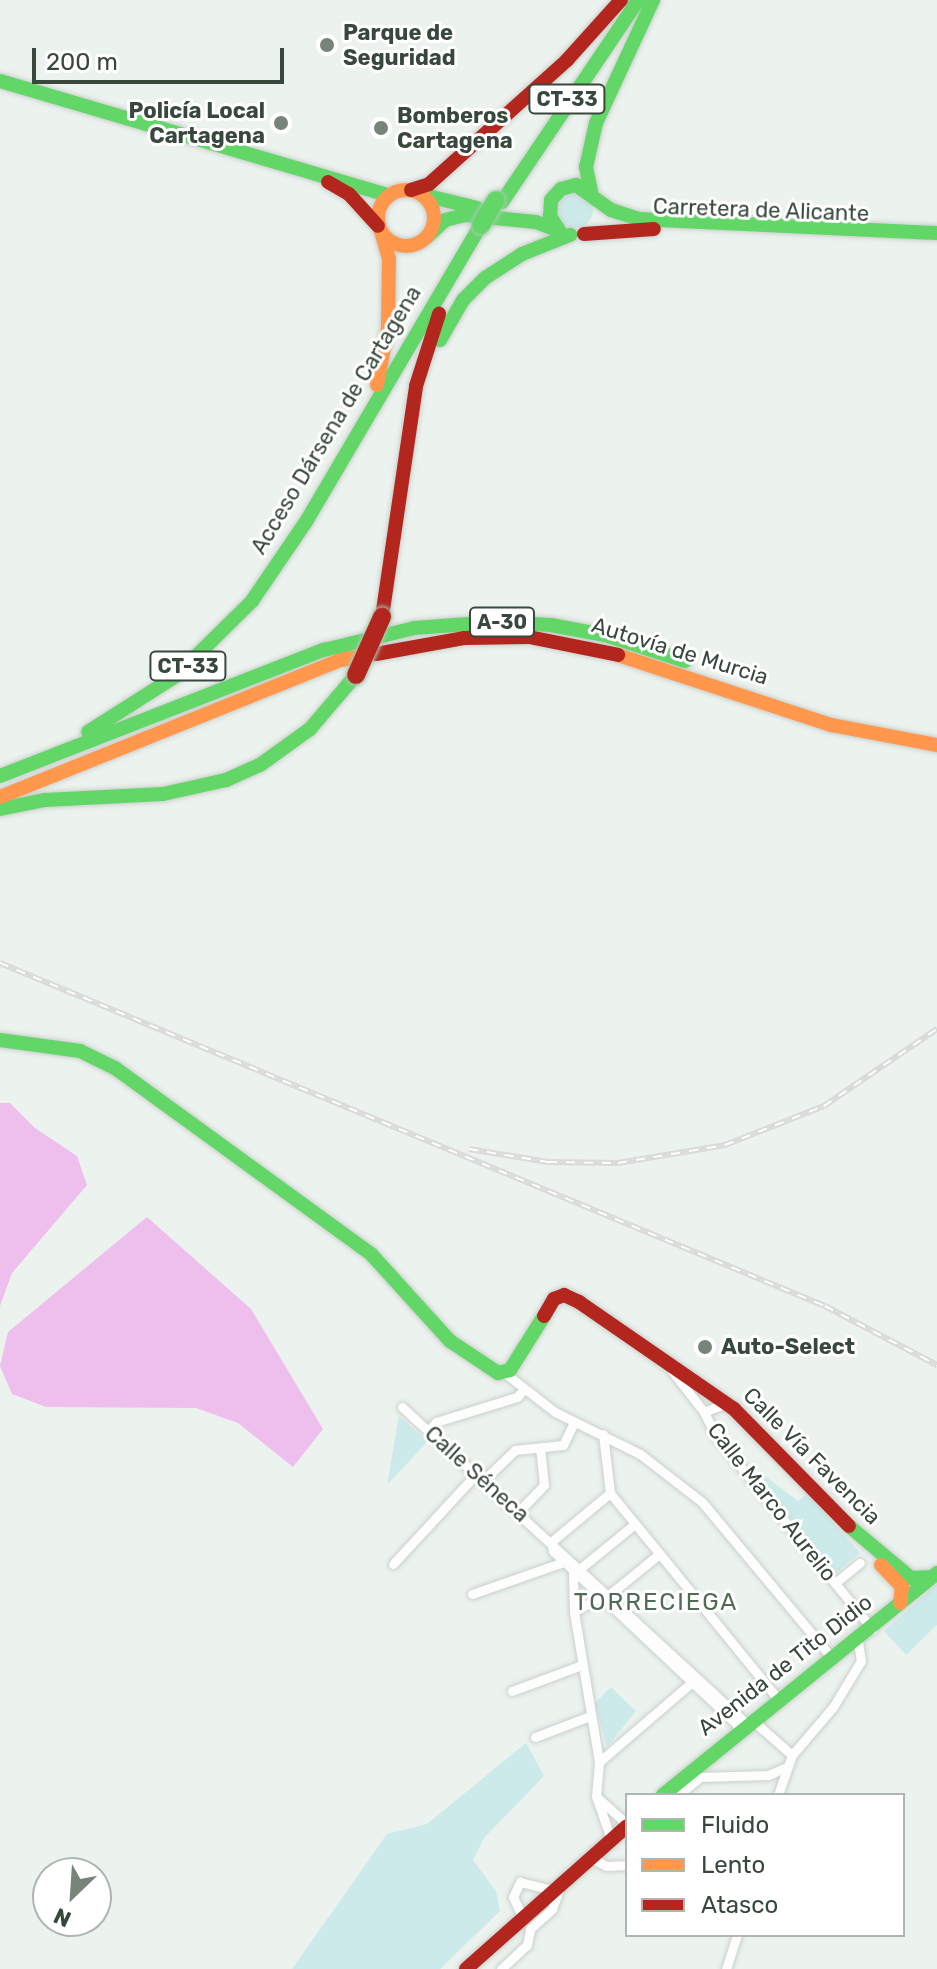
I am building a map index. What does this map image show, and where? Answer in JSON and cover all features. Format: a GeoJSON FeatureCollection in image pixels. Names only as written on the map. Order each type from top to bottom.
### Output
{"type":"FeatureCollection","features":[{"type":"Feature","properties":{"kind":"main road"},"geometry":{"type":"LineString","coordinates":[[4,81],[388,195],[416,191],[429,184],[567,60],[621,0]]}},
{"type":"Feature","properties":{"kind":"main road","name":"Acceso Dársena de Cartagena"},"geometry":{"type":"LineString","coordinates":[[0,776],[134,707],[198,658],[268,580],[499,201],[627,0]]}},
{"type":"Feature","properties":{"kind":"main road","name":"Acceso Dársena de Cartagena"},"geometry":{"type":"LineString","coordinates":[[499,201],[638,0]]}},
{"type":"Feature","properties":{"kind":"main road"},"geometry":{"type":"LineString","coordinates":[[395,538],[419,402],[454,314],[497,268],[600,217],[586,167],[596,123],[653,0]]}},
{"type":"Feature","properties":{"kind":"main road"},"geometry":{"type":"LineString","coordinates":[[284,162],[349,194],[379,228],[401,246],[427,237],[434,215],[416,191]]}},
{"type":"Feature","properties":{"kind":"main road"},"geometry":{"type":"LineString","coordinates":[[416,191],[447,204],[521,212],[538,209],[555,194],[572,185],[595,195]]}},
{"type":"Feature","properties":{"kind":"main road"},"geometry":{"type":"LineString","coordinates":[[555,194],[549,212],[571,233]]}},
{"type":"Feature","properties":{"kind":"main road"},"geometry":{"type":"LineString","coordinates":[[321,495],[370,402],[386,355],[389,266],[379,228],[378,209],[388,195]]}},
{"type":"Feature","properties":{"kind":"main road","name":"Carretera de Alicante"},"geometry":{"type":"LineString","coordinates":[[595,195],[616,213],[639,219],[937,233]]}},
{"type":"Feature","properties":{"kind":"main road","name":"Carretera de Alicante"},"geometry":{"type":"LineString","coordinates":[[427,237],[445,220],[465,215],[536,222],[571,233],[607,229],[675,230],[937,242]]}},
{"type":"Feature","properties":{"kind":"main road","name":"Acceso Dársena de Cartagena"},"geometry":{"type":"LineString","coordinates":[[0,809],[45,800],[163,794],[226,780],[260,765],[310,729],[356,675],[382,617],[420,366],[440,313],[485,225]]}},
{"type":"Feature","properties":{"kind":"main road","name":"Autovía de Murcia"},"geometry":{"type":"LineString","coordinates":[[0,776],[314,654],[414,628],[508,622],[573,628],[845,728],[937,745]]}},
{"type":"Feature","properties":{"kind":"main road","name":"Autovía de Murcia"},"geometry":{"type":"LineString","coordinates":[[0,797],[319,667],[416,642],[496,636],[561,641],[710,676],[835,713],[937,734]]}},
{"type":"Feature","properties":{"kind":"main road"},"geometry":{"type":"LineString","coordinates":[[0,1040],[80,1051],[115,1068],[359,1245],[450,1341],[506,1374]]}},
{"type":"Feature","properties":{"kind":"main road","name":"Calle Vía Favencia"},"geometry":{"type":"LineString","coordinates":[[506,1374],[554,1299],[564,1295],[579,1302],[658,1352],[726,1403],[867,1557],[907,1590]]}},
{"type":"Feature","properties":{"kind":"main road","name":"Avenida de Tito Didio"},"geometry":{"type":"LineString","coordinates":[[665,1793],[749,1726],[777,1698],[865,1635],[907,1590],[934,1575]]}},
{"type":"Feature","properties":{"kind":"main road"},"geometry":{"type":"LineString","coordinates":[[466,1969],[625,1827]]}},
{"type":"Feature","properties":{"kind":"street","name":"Calle Marco Aurelio"},"geometry":{"type":"LineString","coordinates":[[658,1352],[704,1412],[715,1435],[835,1583],[865,1635]]}},
{"type":"Feature","properties":{"kind":"street"},"geometry":{"type":"LineString","coordinates":[[506,1374],[523,1390],[574,1422],[603,1434],[656,1466],[720,1519],[831,1657]]}},
{"type":"Feature","properties":{"kind":"street"},"geometry":{"type":"LineString","coordinates":[[429,1430],[436,1422],[517,1397],[523,1390]]}},
{"type":"Feature","properties":{"kind":"street","name":"Calle Marco Aurelio"},"geometry":{"type":"LineString","coordinates":[[704,1412],[726,1403]]}},
{"type":"Feature","properties":{"kind":"street","name":"Calle Séneca"},"geometry":{"type":"LineString","coordinates":[[402,1407],[481,1476],[577,1569],[749,1726]]}},
{"type":"Feature","properties":{"kind":"street"},"geometry":{"type":"LineString","coordinates":[[393,1564],[481,1476],[515,1450],[563,1445],[574,1422]]}},
{"type":"Feature","properties":{"kind":"street"},"geometry":{"type":"LineString","coordinates":[[603,1434],[610,1493],[777,1698]]}},
{"type":"Feature","properties":{"kind":"street"},"geometry":{"type":"LineString","coordinates":[[519,1511],[544,1485],[540,1448]]}},
{"type":"Feature","properties":{"kind":"street"},"geometry":{"type":"LineString","coordinates":[[551,1542],[610,1493]]}},
{"type":"Feature","properties":{"kind":"street"},"geometry":{"type":"LineString","coordinates":[[611,1839],[596,1796],[599,1762],[574,1612],[577,1569],[635,1524]]}},
{"type":"Feature","properties":{"kind":"street","name":"Calle Séneca"},"geometry":{"type":"LineString","coordinates":[[551,1542],[564,1562],[577,1569]]}},
{"type":"Feature","properties":{"kind":"street"},"geometry":{"type":"LineString","coordinates":[[574,1612],[605,1595],[659,1554]]}},
{"type":"Feature","properties":{"kind":"street"},"geometry":{"type":"LineString","coordinates":[[835,1583],[867,1557]]}},
{"type":"Feature","properties":{"kind":"street"},"geometry":{"type":"LineString","coordinates":[[472,1594],[564,1562]]}},
{"type":"Feature","properties":{"kind":"street","name":"Calle Séneca"},"geometry":{"type":"LineString","coordinates":[[605,1595],[692,1682],[749,1726]]}},
{"type":"Feature","properties":{"kind":"street"},"geometry":{"type":"LineString","coordinates":[[779,1793],[792,1755],[833,1707],[861,1661],[865,1635]]}},
{"type":"Feature","properties":{"kind":"street"},"geometry":{"type":"LineString","coordinates":[[512,1691],[582,1665]]}},
{"type":"Feature","properties":{"kind":"street"},"geometry":{"type":"LineString","coordinates":[[599,1762],[692,1682]]}},
{"type":"Feature","properties":{"kind":"street"},"geometry":{"type":"LineString","coordinates":[[535,1737],[590,1716]]}},
{"type":"Feature","properties":{"kind":"street"},"geometry":{"type":"LineString","coordinates":[[749,1726],[792,1755]]}},
{"type":"Feature","properties":{"kind":"street"},"geometry":{"type":"LineString","coordinates":[[680,1793],[700,1777],[768,1775],[787,1767]]}},
{"type":"Feature","properties":{"kind":"street"},"geometry":{"type":"LineString","coordinates":[[596,1796],[625,1823]]}},
{"type":"Feature","properties":{"kind":"street"},"geometry":{"type":"LineString","coordinates":[[590,1857],[606,1866],[625,1865]]}},
{"type":"Feature","properties":{"kind":"street"},"geometry":{"type":"LineString","coordinates":[[501,1969],[527,1945],[530,1929],[552,1909],[558,1885],[520,1882],[513,1897],[522,1916]]}},
{"type":"Feature","properties":{"kind":"street"},"geometry":{"type":"LineString","coordinates":[[504,1934],[520,1951]]}},
{"type":"Feature","properties":{"kind":"street"},"geometry":{"type":"LineString","coordinates":[[726,1969],[736,1937]]}},
{"type":"Feature","properties":{"kind":"shaded area"},"geometry":{"type":"Polygon","coordinates":[[[575,192],[587,198],[593,210],[587,222],[575,228],[563,222],[557,210],[563,198],[575,192]]]}},
{"type":"Feature","properties":{"kind":"shaded area"},"geometry":{"type":"Polygon","coordinates":[[[0,1103],[10,1103],[35,1128],[77,1156],[87,1185],[12,1273],[0,1306],[0,1103]]]}},
{"type":"Feature","properties":{"kind":"shaded area"},"geometry":{"type":"Polygon","coordinates":[[[147,1217],[251,1309],[323,1429],[293,1467],[238,1423],[196,1408],[46,1407],[12,1394],[0,1366],[8,1332],[147,1217]]]}},
{"type":"Feature","properties":{"kind":"shaded area"},"geometry":{"type":"Polygon","coordinates":[[[399,1416],[428,1441],[387,1485],[399,1416]]]}},
{"type":"Feature","properties":{"kind":"shaded area"},"geometry":{"type":"Polygon","coordinates":[[[765,1476],[798,1501],[807,1493],[860,1553],[836,1573],[760,1480],[765,1476]]]}},
{"type":"Feature","properties":{"kind":"shaded area"},"geometry":{"type":"Polygon","coordinates":[[[937,1584],[937,1625],[906,1655],[884,1631],[937,1584]]]}},
{"type":"Feature","properties":{"kind":"shaded area"},"geometry":{"type":"Polygon","coordinates":[[[611,1687],[636,1711],[607,1747],[595,1703],[611,1687]]]}},
{"type":"Feature","properties":{"kind":"shaded area"},"geometry":{"type":"Polygon","coordinates":[[[526,1743],[544,1776],[484,1838],[473,1860],[496,1891],[500,1911],[440,1969],[292,1969],[387,1834],[427,1824],[526,1743]]]}},
{"type":"Feature","properties":{"kind":"railway"},"geometry":{"type":"LineString","coordinates":[[0,963],[825,1306],[937,1365]]}},
{"type":"Feature","properties":{"kind":"railway"},"geometry":{"type":"LineString","coordinates":[[469,1149],[548,1162],[618,1163],[725,1145],[824,1106],[937,1029]]}},
{"type":"Feature","properties":{"kind":"traffic: fast"},"geometry":{"type":"LineString","coordinates":[[502,202],[638,0]]}},
{"type":"Feature","properties":{"kind":"traffic: fast"},"geometry":{"type":"LineString","coordinates":[[591,191],[586,167],[596,123],[653,0]]}},
{"type":"Feature","properties":{"kind":"traffic: fast"},"geometry":{"type":"LineString","coordinates":[[0,81],[388,195]]}},
{"type":"Feature","properties":{"kind":"traffic: fast"},"geometry":{"type":"LineString","coordinates":[[559,230],[550,216],[551,200],[561,189],[576,185],[611,210],[639,219],[937,233]]}},
{"type":"Feature","properties":{"kind":"traffic: fast"},"geometry":{"type":"LineString","coordinates":[[424,195],[477,208]]}},
{"type":"Feature","properties":{"kind":"traffic: fast"},"geometry":{"type":"LineString","coordinates":[[481,225],[496,200]]}},
{"type":"Feature","properties":{"kind":"traffic: fast"},"geometry":{"type":"LineString","coordinates":[[427,237],[445,220],[465,215],[536,222],[559,231]]}},
{"type":"Feature","properties":{"kind":"traffic: fast"},"geometry":{"type":"LineString","coordinates":[[88,732],[176,676],[252,601],[307,520],[481,225]]}},
{"type":"Feature","properties":{"kind":"traffic: fast"},"geometry":{"type":"LineString","coordinates":[[440,340],[463,300],[485,278],[522,254],[570,235]]}},
{"type":"Feature","properties":{"kind":"traffic: fast"},"geometry":{"type":"LineString","coordinates":[[0,776],[324,650],[414,628],[496,622],[551,625],[609,636],[685,661]]}},
{"type":"Feature","properties":{"kind":"traffic: fast"},"geometry":{"type":"LineString","coordinates":[[0,809],[45,800],[163,794],[226,780],[260,765],[310,729],[356,675]]}},
{"type":"Feature","properties":{"kind":"traffic: fast"},"geometry":{"type":"LineString","coordinates":[[0,1040],[80,1051],[115,1068],[371,1254],[450,1341],[498,1373],[510,1370],[544,1316]]}},
{"type":"Feature","properties":{"kind":"traffic: fast"},"geometry":{"type":"LineString","coordinates":[[849,1526],[911,1578],[932,1577]]}},
{"type":"Feature","properties":{"kind":"traffic: fast"},"geometry":{"type":"LineString","coordinates":[[665,1793],[937,1573]]}},
{"type":"Feature","properties":{"kind":"traffic: slow"},"geometry":{"type":"LineString","coordinates":[[406,190],[426,198],[434,218],[426,238],[406,246],[386,238],[378,218],[386,198],[406,190]]}},
{"type":"Feature","properties":{"kind":"traffic: slow"},"geometry":{"type":"LineString","coordinates":[[377,385],[388,328],[389,259],[381,231]]}},
{"type":"Feature","properties":{"kind":"traffic: slow"},"geometry":{"type":"LineString","coordinates":[[0,797],[341,660],[376,654]]}},
{"type":"Feature","properties":{"kind":"traffic: slow"},"geometry":{"type":"LineString","coordinates":[[618,655],[831,725],[937,745]]}},
{"type":"Feature","properties":{"kind":"traffic: slow"},"geometry":{"type":"LineString","coordinates":[[881,1565],[902,1587],[900,1603]]}},
{"type":"Feature","properties":{"kind":"traffic: jam"},"geometry":{"type":"LineString","coordinates":[[411,190],[429,184],[567,60],[621,0]]}},
{"type":"Feature","properties":{"kind":"traffic: jam"},"geometry":{"type":"LineString","coordinates":[[328,182],[349,194],[378,226]]}},
{"type":"Feature","properties":{"kind":"traffic: jam"},"geometry":{"type":"LineString","coordinates":[[584,234],[654,229]]}},
{"type":"Feature","properties":{"kind":"traffic: jam"},"geometry":{"type":"LineString","coordinates":[[382,617],[416,386],[439,314]]}},
{"type":"Feature","properties":{"kind":"traffic: jam"},"geometry":{"type":"LineString","coordinates":[[356,675],[382,617]]}},
{"type":"Feature","properties":{"kind":"traffic: jam"},"geometry":{"type":"LineString","coordinates":[[376,654],[464,638],[529,637],[618,655]]}},
{"type":"Feature","properties":{"kind":"traffic: jam"},"geometry":{"type":"LineString","coordinates":[[544,1316],[554,1299],[564,1295],[579,1302],[734,1409],[849,1526]]}},
{"type":"Feature","properties":{"kind":"traffic: jam"},"geometry":{"type":"LineString","coordinates":[[466,1969],[625,1828]]}},
{"type":"Feature","properties":{"kind":"place","name":"Parque de Seguridad"},"geometry":{"type":"Point","coordinates":[327,45]}},
{"type":"Feature","properties":{"kind":"place","name":"Policía Local Cartagena"},"geometry":{"type":"Point","coordinates":[281,123]}},
{"type":"Feature","properties":{"kind":"place","name":"Bomberos Cartagena"},"geometry":{"type":"Point","coordinates":[381,128]}},
{"type":"Feature","properties":{"kind":"place","name":"Auto-Select"},"geometry":{"type":"Point","coordinates":[705,1347]}},
{"type":"Feature","properties":{"kind":"district","name":"TORRECIEGA"},"geometry":{"type":"Point","coordinates":[656,1603]}}]}
